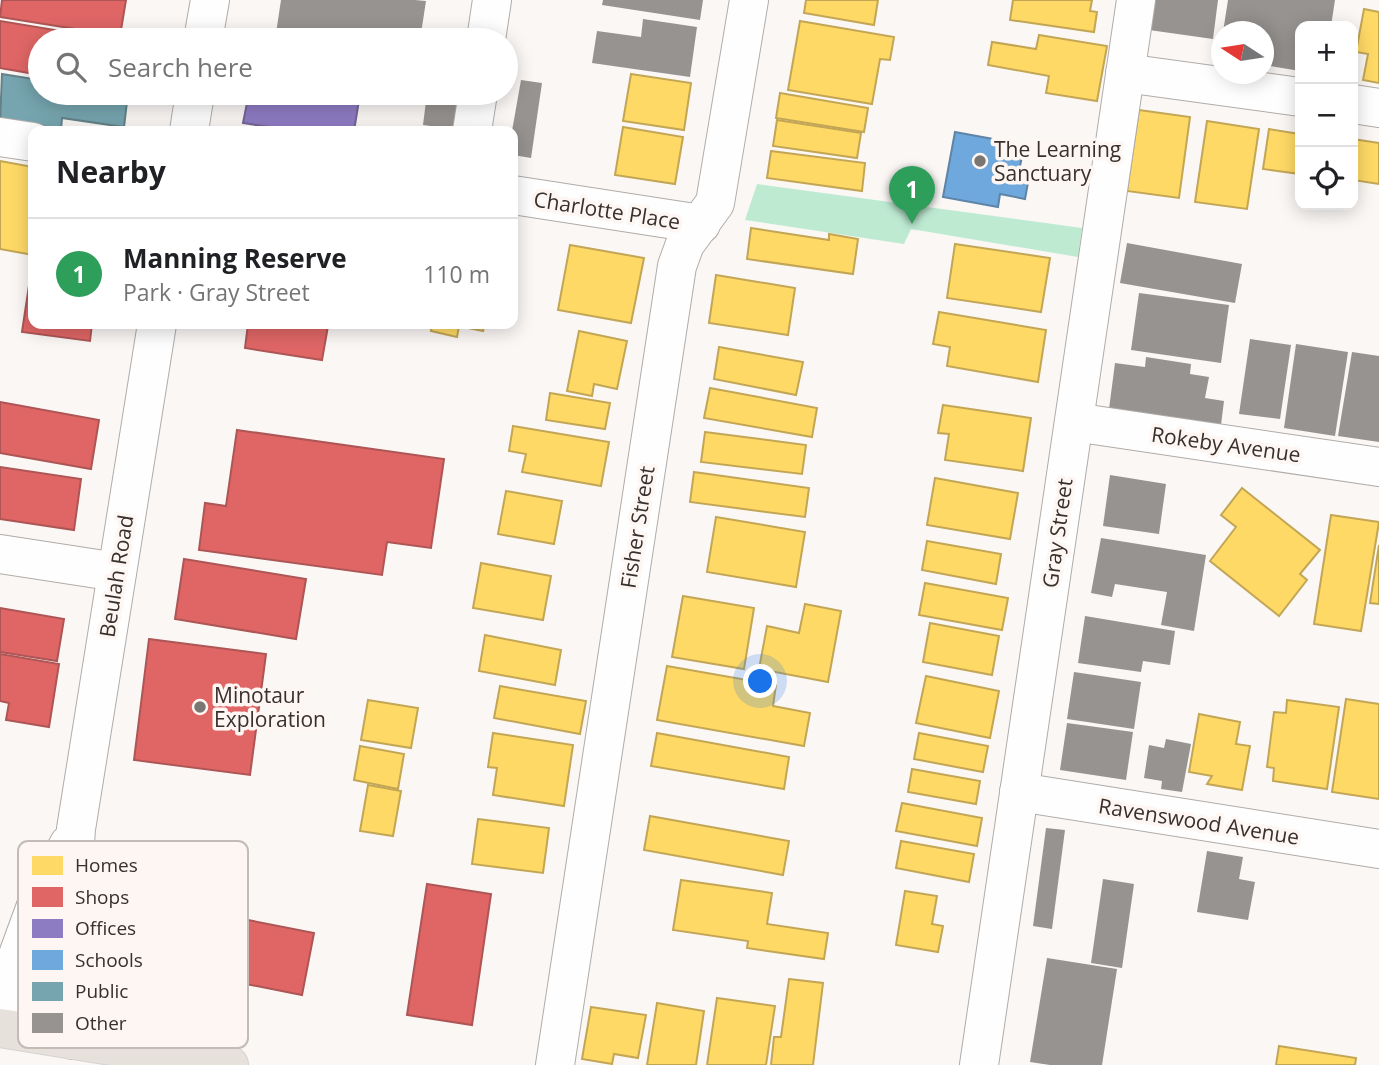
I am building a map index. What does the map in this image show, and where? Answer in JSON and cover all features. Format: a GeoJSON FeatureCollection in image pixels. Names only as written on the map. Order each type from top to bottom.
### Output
{"type":"FeatureCollection","features":[{"type":"Feature","properties":{"kind":"main road"},"geometry":{"type":"LineString","coordinates":[[0,1028],[18,1032]]}},
{"type":"Feature","properties":{"kind":"main road"},"geometry":{"type":"LineString","coordinates":[[94,1050],[229,1065]]}},
{"type":"Feature","properties":{"kind":"street"},"geometry":{"type":"LineString","coordinates":[[205,28],[209,0]]}},
{"type":"Feature","properties":{"kind":"street"},"geometry":{"type":"LineString","coordinates":[[488,28],[492,0]]}},
{"type":"Feature","properties":{"kind":"street","name":"Fisher Street"},"geometry":{"type":"LineString","coordinates":[[555,1065],[677,267],[685,243],[715,203],[749,0]]}},
{"type":"Feature","properties":{"kind":"street","name":"Gray Street"},"geometry":{"type":"LineString","coordinates":[[979,1065],[1136,0]]}},
{"type":"Feature","properties":{"kind":"street"},"geometry":{"type":"LineString","coordinates":[[1125,73],[1295,96]]}},
{"type":"Feature","properties":{"kind":"street"},"geometry":{"type":"LineString","coordinates":[[190,126],[193,105]]}},
{"type":"Feature","properties":{"kind":"street"},"geometry":{"type":"LineString","coordinates":[[473,126],[476,105]]}},
{"type":"Feature","properties":{"kind":"street"},"geometry":{"type":"LineString","coordinates":[[1358,105],[1379,108]]}},
{"type":"Feature","properties":{"kind":"street"},"geometry":{"type":"LineString","coordinates":[[0,137],[28,141]]}},
{"type":"Feature","properties":{"kind":"street","name":"Charlotte Place"},"geometry":{"type":"LineString","coordinates":[[518,196],[701,224]]}},
{"type":"Feature","properties":{"kind":"street","name":"Beulah Road"},"geometry":{"type":"LineString","coordinates":[[75,841],[156,329]]}},
{"type":"Feature","properties":{"kind":"street","name":"Rokeby Avenue"},"geometry":{"type":"LineString","coordinates":[[1074,422],[1379,467]]}},
{"type":"Feature","properties":{"kind":"street"},"geometry":{"type":"LineString","coordinates":[[0,554],[117,572]]}},
{"type":"Feature","properties":{"kind":"street","name":"Ravenswood Avenue"},"geometry":{"type":"LineString","coordinates":[[1019,793],[1379,849]]}},
{"type":"Feature","properties":{"kind":"street","name":"Beulah Road"},"geometry":{"type":"LineString","coordinates":[[70,841],[76,829]]}},
{"type":"Feature","properties":{"kind":"street","name":"Beulah Road"},"geometry":{"type":"LineString","coordinates":[[0,1004],[18,955]]}},
{"type":"Feature","properties":{"kind":"green space"},"geometry":{"type":"Polygon","coordinates":[[[757,184],[1082,228],[1078,257],[911,229],[904,244],[745,220],[757,184]]]}},
{"type":"Feature","properties":{"kind":"building: Homes"},"geometry":{"type":"Polygon","coordinates":[[[806,0],[878,0],[874,25],[804,13],[806,0]]]}},
{"type":"Feature","properties":{"kind":"building: Homes"},"geometry":{"type":"Polygon","coordinates":[[[1013,0],[1092,0],[1090,11],[1097,12],[1094,32],[1010,20],[1013,0]]]}},
{"type":"Feature","properties":{"kind":"building: Homes"},"geometry":{"type":"Polygon","coordinates":[[[1364,9],[1379,12],[1379,83],[1363,80],[1368,54],[1358,52],[1364,9]]]}},
{"type":"Feature","properties":{"kind":"building: Homes"},"geometry":{"type":"Polygon","coordinates":[[[800,21],[894,37],[890,60],[880,59],[872,104],[788,90],[800,21]]]}},
{"type":"Feature","properties":{"kind":"building: Homes"},"geometry":{"type":"Polygon","coordinates":[[[1039,35],[1107,46],[1097,101],[1046,93],[1049,76],[988,65],[992,42],[1036,49],[1039,35]]]}},
{"type":"Feature","properties":{"kind":"building: Homes"},"geometry":{"type":"Polygon","coordinates":[[[631,74],[691,83],[684,130],[623,121],[631,74]]]}},
{"type":"Feature","properties":{"kind":"building: Homes"},"geometry":{"type":"Polygon","coordinates":[[[780,93],[868,108],[864,132],[776,118],[780,93]]]}},
{"type":"Feature","properties":{"kind":"building: Homes"},"geometry":{"type":"Polygon","coordinates":[[[1139,110],[1190,117],[1179,198],[1127,191],[1139,110]]]}},
{"type":"Feature","properties":{"kind":"building: Homes"},"geometry":{"type":"Polygon","coordinates":[[[777,120],[861,133],[857,158],[773,146],[777,120]]]}},
{"type":"Feature","properties":{"kind":"building: Homes"},"geometry":{"type":"Polygon","coordinates":[[[1207,121],[1259,129],[1247,209],[1195,202],[1207,121]]]}},
{"type":"Feature","properties":{"kind":"building: Homes"},"geometry":{"type":"Polygon","coordinates":[[[623,127],[683,137],[675,184],[615,175],[623,127]]]}},
{"type":"Feature","properties":{"kind":"building: Homes"},"geometry":{"type":"Polygon","coordinates":[[[1269,129],[1295,133],[1295,173],[1263,169],[1269,129]]]}},
{"type":"Feature","properties":{"kind":"building: Homes"},"geometry":{"type":"Polygon","coordinates":[[[1358,140],[1379,143],[1379,184],[1358,181],[1358,140]]]}},
{"type":"Feature","properties":{"kind":"building: Homes"},"geometry":{"type":"Polygon","coordinates":[[[771,151],[865,163],[862,191],[767,178],[771,151]]]}},
{"type":"Feature","properties":{"kind":"building: Homes"},"geometry":{"type":"Polygon","coordinates":[[[0,161],[28,166],[28,254],[0,249],[0,161]]]}},
{"type":"Feature","properties":{"kind":"building: Homes"},"geometry":{"type":"Polygon","coordinates":[[[751,228],[829,240],[829,234],[858,239],[853,274],[747,259],[751,228]]]}},
{"type":"Feature","properties":{"kind":"building: Homes"},"geometry":{"type":"Polygon","coordinates":[[[955,244],[1050,258],[1041,312],[947,298],[955,244]]]}},
{"type":"Feature","properties":{"kind":"building: Homes"},"geometry":{"type":"Polygon","coordinates":[[[570,245],[644,258],[631,323],[558,310],[570,245]]]}},
{"type":"Feature","properties":{"kind":"building: Homes"},"geometry":{"type":"Polygon","coordinates":[[[716,275],[795,288],[788,335],[709,323],[716,275]]]}},
{"type":"Feature","properties":{"kind":"building: Homes"},"geometry":{"type":"Polygon","coordinates":[[[939,312],[1046,330],[1038,382],[947,366],[950,347],[933,344],[939,312]]]}},
{"type":"Feature","properties":{"kind":"building: Homes"},"geometry":{"type":"Polygon","coordinates":[[[431,329],[458,329],[457,337],[431,329]]]}},
{"type":"Feature","properties":{"kind":"building: Homes"},"geometry":{"type":"Polygon","coordinates":[[[579,331],[627,341],[617,389],[594,384],[592,396],[567,391],[579,331]]]}},
{"type":"Feature","properties":{"kind":"building: Homes"},"geometry":{"type":"Polygon","coordinates":[[[719,347],[803,362],[796,395],[714,379],[719,347]]]}},
{"type":"Feature","properties":{"kind":"building: Homes"},"geometry":{"type":"Polygon","coordinates":[[[710,388],[817,408],[812,437],[704,418],[710,388]]]}},
{"type":"Feature","properties":{"kind":"building: Homes"},"geometry":{"type":"Polygon","coordinates":[[[550,393],[610,403],[605,429],[546,420],[550,393]]]}},
{"type":"Feature","properties":{"kind":"building: Homes"},"geometry":{"type":"Polygon","coordinates":[[[943,405],[1031,418],[1023,471],[945,460],[949,434],[938,433],[943,405]]]}},
{"type":"Feature","properties":{"kind":"building: Homes"},"geometry":{"type":"Polygon","coordinates":[[[513,426],[609,442],[601,486],[522,472],[526,454],[509,451],[513,426]]]}},
{"type":"Feature","properties":{"kind":"building: Homes"},"geometry":{"type":"Polygon","coordinates":[[[705,432],[806,445],[802,474],[701,462],[705,432]]]}},
{"type":"Feature","properties":{"kind":"building: Homes"},"geometry":{"type":"Polygon","coordinates":[[[694,472],[809,488],[805,517],[690,502],[694,472]]]}},
{"type":"Feature","properties":{"kind":"building: Homes"},"geometry":{"type":"Polygon","coordinates":[[[935,478],[1018,493],[1010,539],[927,525],[935,478]]]}},
{"type":"Feature","properties":{"kind":"building: Homes"},"geometry":{"type":"Polygon","coordinates":[[[1242,488],[1320,550],[1300,574],[1307,580],[1279,616],[1210,561],[1236,527],[1221,515],[1242,488]]]}},
{"type":"Feature","properties":{"kind":"building: Homes"},"geometry":{"type":"Polygon","coordinates":[[[506,491],[562,501],[554,544],[498,534],[506,491]]]}},
{"type":"Feature","properties":{"kind":"building: Homes"},"geometry":{"type":"Polygon","coordinates":[[[1331,515],[1379,522],[1361,631],[1314,624],[1331,515]]]}},
{"type":"Feature","properties":{"kind":"building: Homes"},"geometry":{"type":"Polygon","coordinates":[[[716,517],[805,532],[796,587],[707,572],[716,517]]]}},
{"type":"Feature","properties":{"kind":"building: Homes"},"geometry":{"type":"Polygon","coordinates":[[[927,541],[1001,554],[996,584],[922,570],[927,541]]]}},
{"type":"Feature","properties":{"kind":"building: Homes"},"geometry":{"type":"Polygon","coordinates":[[[1379,545],[1379,604],[1370,603],[1379,545]]]}},
{"type":"Feature","properties":{"kind":"building: Homes"},"geometry":{"type":"Polygon","coordinates":[[[481,563],[551,576],[543,620],[473,608],[481,563]]]}},
{"type":"Feature","properties":{"kind":"building: Homes"},"geometry":{"type":"Polygon","coordinates":[[[925,583],[1008,598],[1002,630],[919,615],[925,583]]]}},
{"type":"Feature","properties":{"kind":"building: Homes"},"geometry":{"type":"Polygon","coordinates":[[[683,596],[754,608],[744,669],[672,657],[683,596]]]}},
{"type":"Feature","properties":{"kind":"building: Homes"},"geometry":{"type":"Polygon","coordinates":[[[805,604],[841,611],[828,682],[759,669],[767,626],[799,633],[805,604]]]}},
{"type":"Feature","properties":{"kind":"building: Homes"},"geometry":{"type":"Polygon","coordinates":[[[930,623],[999,636],[992,675],[923,662],[930,623]]]}},
{"type":"Feature","properties":{"kind":"building: Homes"},"geometry":{"type":"Polygon","coordinates":[[[485,635],[561,650],[555,685],[479,671],[485,635]]]}},
{"type":"Feature","properties":{"kind":"building: Homes"},"geometry":{"type":"Polygon","coordinates":[[[667,666],[776,685],[773,706],[810,713],[804,746],[657,720],[667,666]]]}},
{"type":"Feature","properties":{"kind":"building: Homes"},"geometry":{"type":"Polygon","coordinates":[[[926,676],[999,691],[990,738],[916,723],[926,676]]]}},
{"type":"Feature","properties":{"kind":"building: Homes"},"geometry":{"type":"Polygon","coordinates":[[[500,686],[586,701],[580,734],[494,718],[500,686]]]}},
{"type":"Feature","properties":{"kind":"building: Homes"},"geometry":{"type":"Polygon","coordinates":[[[1346,699],[1379,704],[1379,799],[1332,792],[1346,699]]]}},
{"type":"Feature","properties":{"kind":"building: Homes"},"geometry":{"type":"Polygon","coordinates":[[[368,700],[418,708],[411,748],[361,740],[368,700]]]}},
{"type":"Feature","properties":{"kind":"building: Homes"},"geometry":{"type":"Polygon","coordinates":[[[1287,700],[1339,707],[1327,789],[1273,781],[1274,768],[1267,767],[1274,712],[1286,713],[1287,700]]]}},
{"type":"Feature","properties":{"kind":"building: Homes"},"geometry":{"type":"Polygon","coordinates":[[[1199,714],[1240,722],[1236,744],[1250,746],[1242,790],[1207,784],[1212,776],[1189,772],[1199,714]]]}},
{"type":"Feature","properties":{"kind":"building: Homes"},"geometry":{"type":"Polygon","coordinates":[[[493,733],[573,745],[564,806],[493,795],[497,768],[488,767],[493,733]]]}},
{"type":"Feature","properties":{"kind":"building: Homes"},"geometry":{"type":"Polygon","coordinates":[[[657,733],[789,757],[784,789],[651,766],[657,733]]]}},
{"type":"Feature","properties":{"kind":"building: Homes"},"geometry":{"type":"Polygon","coordinates":[[[919,733],[988,746],[983,772],[914,759],[919,733]]]}},
{"type":"Feature","properties":{"kind":"building: Homes"},"geometry":{"type":"Polygon","coordinates":[[[360,746],[404,754],[398,789],[354,780],[360,746]]]}},
{"type":"Feature","properties":{"kind":"building: Homes"},"geometry":{"type":"Polygon","coordinates":[[[912,769],[980,781],[976,804],[908,792],[912,769]]]}},
{"type":"Feature","properties":{"kind":"building: Homes"},"geometry":{"type":"Polygon","coordinates":[[[368,785],[401,791],[393,836],[360,831],[368,785]]]}},
{"type":"Feature","properties":{"kind":"building: Homes"},"geometry":{"type":"Polygon","coordinates":[[[902,803],[982,818],[977,846],[896,831],[902,803]]]}},
{"type":"Feature","properties":{"kind":"building: Homes"},"geometry":{"type":"Polygon","coordinates":[[[650,816],[789,841],[783,875],[644,850],[650,816]]]}},
{"type":"Feature","properties":{"kind":"building: Homes"},"geometry":{"type":"Polygon","coordinates":[[[478,819],[549,828],[543,873],[472,864],[478,819]]]}},
{"type":"Feature","properties":{"kind":"building: Homes"},"geometry":{"type":"Polygon","coordinates":[[[901,841],[974,854],[969,882],[896,868],[901,841]]]}},
{"type":"Feature","properties":{"kind":"building: Homes"},"geometry":{"type":"Polygon","coordinates":[[[681,880],[772,893],[767,924],[828,933],[824,959],[747,948],[748,941],[673,930],[681,880]]]}},
{"type":"Feature","properties":{"kind":"building: Homes"},"geometry":{"type":"Polygon","coordinates":[[[905,891],[937,896],[932,924],[943,926],[938,952],[896,945],[905,891]]]}},
{"type":"Feature","properties":{"kind":"building: Homes"},"geometry":{"type":"Polygon","coordinates":[[[789,979],[823,983],[813,1065],[771,1065],[774,1037],[781,1037],[789,979]]]}},
{"type":"Feature","properties":{"kind":"building: Homes"},"geometry":{"type":"Polygon","coordinates":[[[717,998],[775,1006],[766,1065],[707,1065],[717,998]]]}},
{"type":"Feature","properties":{"kind":"building: Homes"},"geometry":{"type":"Polygon","coordinates":[[[657,1003],[704,1011],[696,1065],[647,1065],[657,1003]]]}},
{"type":"Feature","properties":{"kind":"building: Homes"},"geometry":{"type":"Polygon","coordinates":[[[591,1007],[646,1015],[638,1058],[614,1054],[612,1064],[582,1059],[591,1007]]]}},
{"type":"Feature","properties":{"kind":"building: Homes"},"geometry":{"type":"Polygon","coordinates":[[[1279,1046],[1356,1058],[1355,1065],[1276,1065],[1279,1046]]]}},
{"type":"Feature","properties":{"kind":"building: Shops"},"geometry":{"type":"Polygon","coordinates":[[[2,0],[126,0],[121,28],[69,28],[0,17],[2,0]]]}},
{"type":"Feature","properties":{"kind":"building: Shops"},"geometry":{"type":"Polygon","coordinates":[[[0,21],[43,28],[28,28],[28,73],[0,68],[0,21]]]}},
{"type":"Feature","properties":{"kind":"building: Shops"},"geometry":{"type":"Polygon","coordinates":[[[28,292],[28,329],[91,329],[90,341],[22,332],[28,292]]]}},
{"type":"Feature","properties":{"kind":"building: Shops"},"geometry":{"type":"Polygon","coordinates":[[[247,329],[327,329],[322,360],[245,348],[247,329]]]}},
{"type":"Feature","properties":{"kind":"building: Shops"},"geometry":{"type":"Polygon","coordinates":[[[0,402],[99,420],[91,469],[0,453],[0,402]]]}},
{"type":"Feature","properties":{"kind":"building: Shops"},"geometry":{"type":"Polygon","coordinates":[[[237,430],[444,459],[431,548],[387,542],[382,575],[199,550],[205,503],[226,506],[237,430]]]}},
{"type":"Feature","properties":{"kind":"building: Shops"},"geometry":{"type":"Polygon","coordinates":[[[0,467],[81,479],[74,530],[0,519],[0,467]]]}},
{"type":"Feature","properties":{"kind":"building: Shops"},"geometry":{"type":"Polygon","coordinates":[[[184,559],[306,579],[296,639],[175,619],[184,559]]]}},
{"type":"Feature","properties":{"kind":"building: Shops"},"geometry":{"type":"Polygon","coordinates":[[[0,608],[64,619],[57,661],[0,652],[0,608]]]}},
{"type":"Feature","properties":{"kind":"building: Shops","name":"Minotaur Exploration"},"geometry":{"type":"Polygon","coordinates":[[[149,639],[266,654],[250,775],[134,760],[149,639]]]}},
{"type":"Feature","properties":{"kind":"building: Shops"},"geometry":{"type":"Polygon","coordinates":[[[0,654],[59,664],[49,727],[6,720],[9,703],[0,701],[0,654]]]}},
{"type":"Feature","properties":{"kind":"building: Shops"},"geometry":{"type":"Polygon","coordinates":[[[427,884],[491,894],[472,1025],[407,1015],[427,884]]]}},
{"type":"Feature","properties":{"kind":"building: Shops"},"geometry":{"type":"Polygon","coordinates":[[[248,920],[314,933],[302,995],[248,984],[248,920]]]}},
{"type":"Feature","properties":{"kind":"building: Offices"},"geometry":{"type":"Polygon","coordinates":[[[247,105],[358,105],[355,126],[263,126],[243,123],[247,105]]]}},
{"type":"Feature","properties":{"kind":"building: Schools"},"geometry":{"type":"Polygon","coordinates":[[[955,132],[1004,141],[1002,144],[1024,148],[1018,175],[1029,177],[1025,199],[1000,194],[998,207],[943,197],[955,132]]]}},
{"type":"Feature","properties":{"kind":"building: Public"},"geometry":{"type":"Polygon","coordinates":[[[2,74],[28,78],[28,105],[127,105],[124,126],[62,118],[61,126],[0,122],[2,74]]]}},
{"type":"Feature","properties":{"kind":"building: Other"},"geometry":{"type":"Polygon","coordinates":[[[281,0],[426,1],[422,28],[277,28],[281,0]]]}},
{"type":"Feature","properties":{"kind":"building: Other"},"geometry":{"type":"Polygon","coordinates":[[[603,0],[703,0],[700,20],[602,5],[603,0]]]}},
{"type":"Feature","properties":{"kind":"building: Other"},"geometry":{"type":"Polygon","coordinates":[[[1153,0],[1218,0],[1215,21],[1211,21],[1211,39],[1149,30],[1153,0]]]}},
{"type":"Feature","properties":{"kind":"building: Other"},"geometry":{"type":"Polygon","coordinates":[[[1228,0],[1335,0],[1332,21],[1295,21],[1295,70],[1274,67],[1274,21],[1225,21],[1228,0]]]}},
{"type":"Feature","properties":{"kind":"building: Other"},"geometry":{"type":"Polygon","coordinates":[[[643,19],[697,27],[690,77],[592,63],[597,31],[641,37],[643,19]]]}},
{"type":"Feature","properties":{"kind":"building: Other"},"geometry":{"type":"Polygon","coordinates":[[[521,80],[542,83],[531,158],[518,156],[518,126],[513,126],[521,80]]]}},
{"type":"Feature","properties":{"kind":"building: Other"},"geometry":{"type":"Polygon","coordinates":[[[426,105],[463,105],[460,126],[423,125],[426,105]]]}},
{"type":"Feature","properties":{"kind":"building: Other"},"geometry":{"type":"Polygon","coordinates":[[[1127,243],[1242,264],[1235,303],[1120,283],[1127,243]]]}},
{"type":"Feature","properties":{"kind":"building: Other"},"geometry":{"type":"Polygon","coordinates":[[[1139,293],[1229,305],[1221,363],[1131,350],[1139,293]]]}},
{"type":"Feature","properties":{"kind":"building: Other"},"geometry":{"type":"Polygon","coordinates":[[[1250,339],[1291,345],[1280,419],[1239,414],[1250,339]]]}},
{"type":"Feature","properties":{"kind":"building: Other"},"geometry":{"type":"Polygon","coordinates":[[[1296,344],[1348,352],[1335,436],[1284,428],[1296,344]]]}},
{"type":"Feature","properties":{"kind":"building: Other"},"geometry":{"type":"Polygon","coordinates":[[[1352,352],[1379,356],[1379,442],[1338,436],[1352,352]]]}},
{"type":"Feature","properties":{"kind":"building: Other"},"geometry":{"type":"Polygon","coordinates":[[[1146,357],[1191,364],[1190,374],[1209,377],[1205,398],[1224,401],[1221,425],[1109,409],[1115,363],[1145,367],[1146,357]]]}},
{"type":"Feature","properties":{"kind":"building: Other"},"geometry":{"type":"Polygon","coordinates":[[[1110,475],[1166,484],[1159,534],[1103,526],[1110,475]]]}},
{"type":"Feature","properties":{"kind":"building: Other"},"geometry":{"type":"Polygon","coordinates":[[[1101,538],[1206,555],[1194,631],[1161,625],[1167,592],[1115,584],[1112,597],[1091,593],[1101,538]]]}},
{"type":"Feature","properties":{"kind":"building: Other"},"geometry":{"type":"Polygon","coordinates":[[[1085,616],[1175,631],[1170,665],[1143,661],[1141,672],[1078,663],[1085,616]]]}},
{"type":"Feature","properties":{"kind":"building: Other"},"geometry":{"type":"Polygon","coordinates":[[[1074,672],[1141,682],[1134,729],[1067,719],[1074,672]]]}},
{"type":"Feature","properties":{"kind":"building: Other"},"geometry":{"type":"Polygon","coordinates":[[[1067,723],[1133,732],[1126,780],[1060,770],[1067,723]]]}},
{"type":"Feature","properties":{"kind":"building: Other"},"geometry":{"type":"Polygon","coordinates":[[[1166,739],[1191,744],[1182,792],[1161,789],[1162,781],[1144,778],[1149,745],[1164,748],[1166,739]]]}},
{"type":"Feature","properties":{"kind":"building: Other"},"geometry":{"type":"Polygon","coordinates":[[[1046,828],[1065,830],[1052,929],[1033,926],[1046,828]]]}},
{"type":"Feature","properties":{"kind":"building: Other"},"geometry":{"type":"Polygon","coordinates":[[[1207,851],[1243,857],[1239,879],[1255,882],[1248,920],[1197,912],[1207,851]]]}},
{"type":"Feature","properties":{"kind":"building: Other"},"geometry":{"type":"Polygon","coordinates":[[[1103,879],[1134,884],[1122,968],[1091,963],[1103,879]]]}},
{"type":"Feature","properties":{"kind":"building: Other"},"geometry":{"type":"Polygon","coordinates":[[[1047,958],[1117,969],[1102,1065],[1050,1065],[1030,1062],[1047,958]]]}},
{"type":"Feature","properties":{"kind":"place","name":"The Learning Sanctuary"},"geometry":{"type":"Point","coordinates":[980,161]}},
{"type":"Feature","properties":{"kind":"place","name":"Manning Reserve"},"geometry":{"type":"Point","coordinates":[912,224]}},
{"type":"Feature","properties":{"kind":"place","name":"Minotaur Exploration"},"geometry":{"type":"Point","coordinates":[200,707]}}]}
